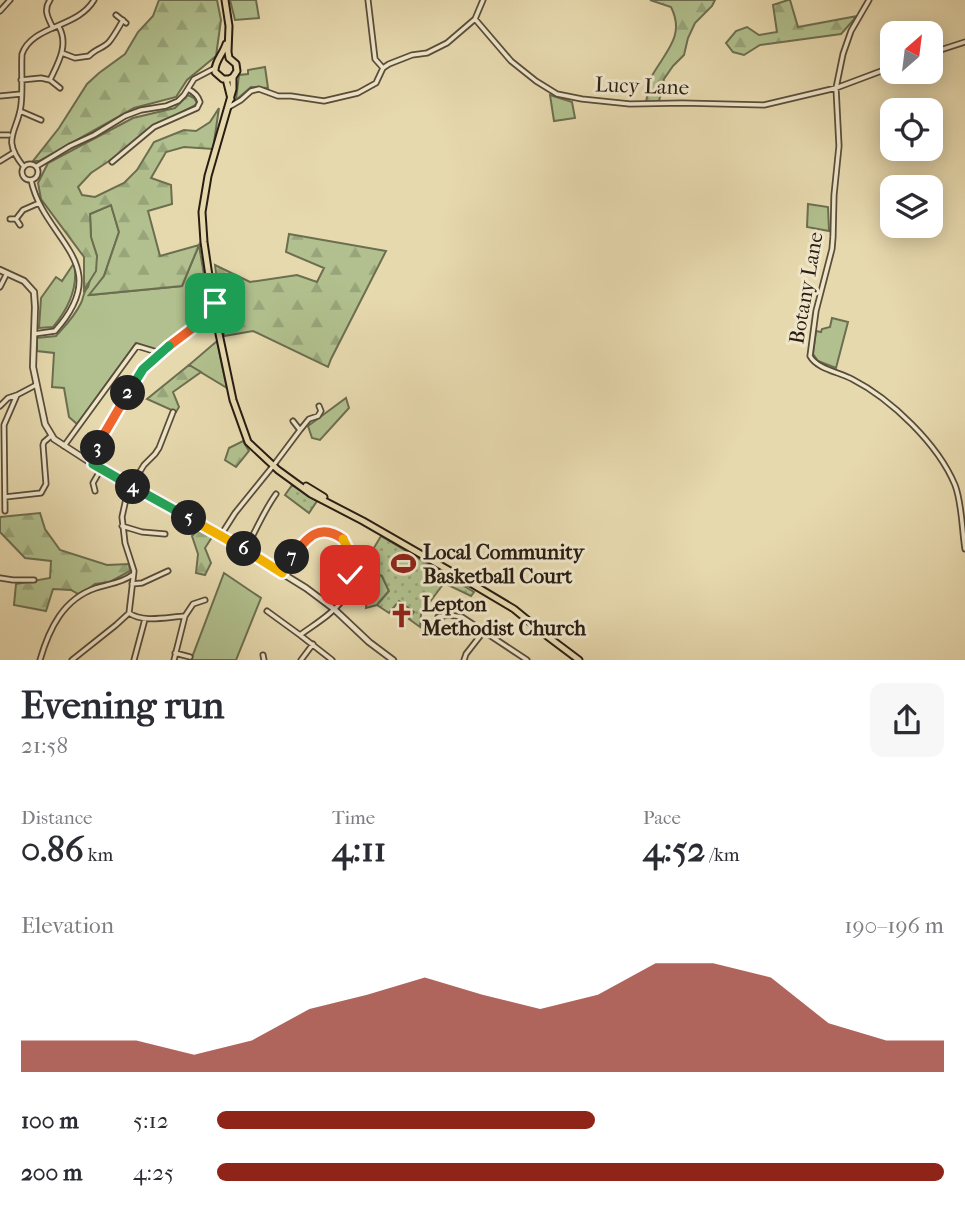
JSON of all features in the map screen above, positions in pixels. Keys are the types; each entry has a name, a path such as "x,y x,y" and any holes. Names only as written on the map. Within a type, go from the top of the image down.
{"highway":[{"path":"225,0 229,26 229,58 236,64 237,71 226,79 220,78 216,71 228,40"},
{"path":"220,59 229,58"},
{"path":"233,76 229,107 208,176 202,212 214,310 233,400 248,442 276,468 312,495 363,521 483,592 579,660"},
{"path":"226,79 230,99"}],"street":[{"path":"0,11 10,0"},
{"path":"50,0 46,5 46,12 53,29"},
{"path":"24,167 9,143 9,135 20,111 23,49 30,40 86,12 94,0"},
{"path":"368,0 375,59 383,68"},
{"path":"229,107 251,91 259,89 278,96 324,101 358,93 376,83 383,68 393,61 427,53 447,43 475,19 483,0"},
{"path":"836,88 850,31 869,0"},
{"path":"62,53 75,58 89,56 97,48 106,45 125,22 116,15"},
{"name":"Lucy Lane","path":"475,19 511,61 536,81 556,94 582,99 630,104 764,105 836,88 880,72"},
{"path":"50,79 62,53 64,38 59,26"},
{"path":"943,49 965,42"},
{"path":"37,166 132,113 178,101 194,79 216,71"},
{"path":"21,80 50,79 61,89"},
{"name":"Botany Lane","path":"836,88 839,146 834,195 834,237 816,312 810,356 816,364 853,379 879,396 929,442 956,488 965,549"},
{"path":"112,162 119,162 154,127 197,108 199,97 188,89"},
{"path":"0,96 21,94"},
{"path":"20,111 41,120"},
{"path":"0,135 9,135"},
{"path":"0,161 13,153"},
{"path":"31,180 38,176 39,171 37,166 30,163 24,167 24,177 31,180 39,203 72,252 79,270 79,285 71,310 59,326 50,332 34,334"},
{"path":"10,219 16,219 23,211 39,203"},
{"path":"16,219 20,225"},
{"path":"0,270 24,281 34,292 33,367 45,424 51,436 101,469 221,535 306,588 393,660"},
{"path":"0,287 7,272"},
{"path":"93,464 104,434 143,369 194,327 214,303"},
{"path":"64,446 137,346 160,353"},
{"path":"0,405 8,398 36,386"},
{"path":"5,511 4,425 17,395"},
{"path":"221,535 235,513 276,468 309,419 321,413 318,406"},
{"path":"72,660 129,613 134,571 121,517 130,485 159,448 173,412"},
{"path":"293,421 300,430"},
{"path":"5,497 41,493 46,484 44,442 51,436"},
{"path":"95,491 93,483 101,469"},
{"path":"245,550 264,511 276,495"},
{"path":"122,526 142,532 165,534"},
{"path":"282,573 310,536 328,532 347,544 351,567 344,599 330,614 300,635"},
{"path":"132,584 142,583 168,571"},
{"path":"40,660 56,620 65,607 83,594 132,575"},
{"path":"0,578 33,580"},
{"path":"174,660 185,616 192,604 205,600"},
{"path":"267,611 332,660"},
{"path":"129,613 145,619 185,616"},
{"path":"438,618 449,614 463,617 527,660"},
{"path":"134,660 145,619"},
{"path":"464,660 484,631"},
{"path":"301,660 313,644"},
{"path":"175,653 190,657"}],"green space":[{"path":"159,0 217,0 221,20 216,56 187,80 176,97 134,108 39,161 33,161 59,128 87,84 125,54 138,32 153,16"},
{"path":"230,0 256,0 259,18 235,20"},
{"path":"650,0 715,0 695,23 684,55 664,79 659,101 646,102 652,77 673,42 676,26 671,7"},
{"path":"788,0 798,27 857,16 841,34 760,45 744,55 733,52 726,43 736,31 747,27 759,35 777,32 773,5"},
{"path":"265,67 268,88 251,87 236,100 239,75 248,74 248,70"},
{"path":"188,95 197,103 194,106 155,124 118,155 91,173 78,187 82,195 95,197 124,183 137,170 154,142 184,130 196,131 210,122 219,108 213,149 184,147 166,152 151,178 171,185 172,204 148,211 160,256 199,245 182,286 89,295 104,276 119,232 111,205 90,214 91,237 97,256 96,271 84,290 84,257 41,199 38,183 48,163 133,118 175,108"},
{"path":"550,95 572,102 575,118 554,121"},
{"path":"808,204 828,207 829,231 807,227"},
{"path":"111,205 119,232 104,276 90,295 182,286 199,245 209,305 195,301 187,306 191,323 159,350 136,343 77,424 69,417 64,388 52,387 54,353 37,351 37,338 56,336 79,308 97,256 91,238 90,214"},
{"path":"289,234 386,251 328,367 253,331 224,336 215,265 250,282 297,275 317,282 324,268 286,252"},
{"path":"74,263 74,289 68,305 53,327 39,328 41,298 56,277 62,281"},
{"path":"832,318 848,322 836,368 818,361 813,354 816,331 821,332 822,329 830,327"},
{"path":"217,341 227,388 189,365"},
{"path":"189,365 201,372 173,392 179,407 176,412 147,399"},
{"path":"346,398 349,408 320,440 312,438 308,426"},
{"path":"243,441 249,451 236,467 225,460 229,448"},
{"path":"292,485 317,501 309,513 285,495"},
{"path":"40,513 45,529 60,550 107,565 129,564 130,571 110,582 95,584 80,595 71,590 53,589 46,611 14,605 16,584 50,578 51,561 25,558 0,532 0,517"},
{"path":"201,527 214,534 205,548 211,563 205,575 196,573 198,554 192,536"},
{"path":"381,536 474,592 471,596 444,583 421,614 420,627 409,619 414,612 399,601 389,613 377,605 389,591 382,576 370,570 372,551"},
{"path":"370,570 382,576 389,591 377,605 366,608"},
{"path":"224,573 261,598 236,660 191,660"}],"place":[{"name":"Local Community Basketball Court","path":"403,564"},
{"name":"Lepton Methodist Church","path":"402,616"}],"route":[{"path":"215,303 194,327 143,369 104,434 93,464 221,535 282,573 310,536 321,532 335,534 347,544 351,558 350,575"}]}
